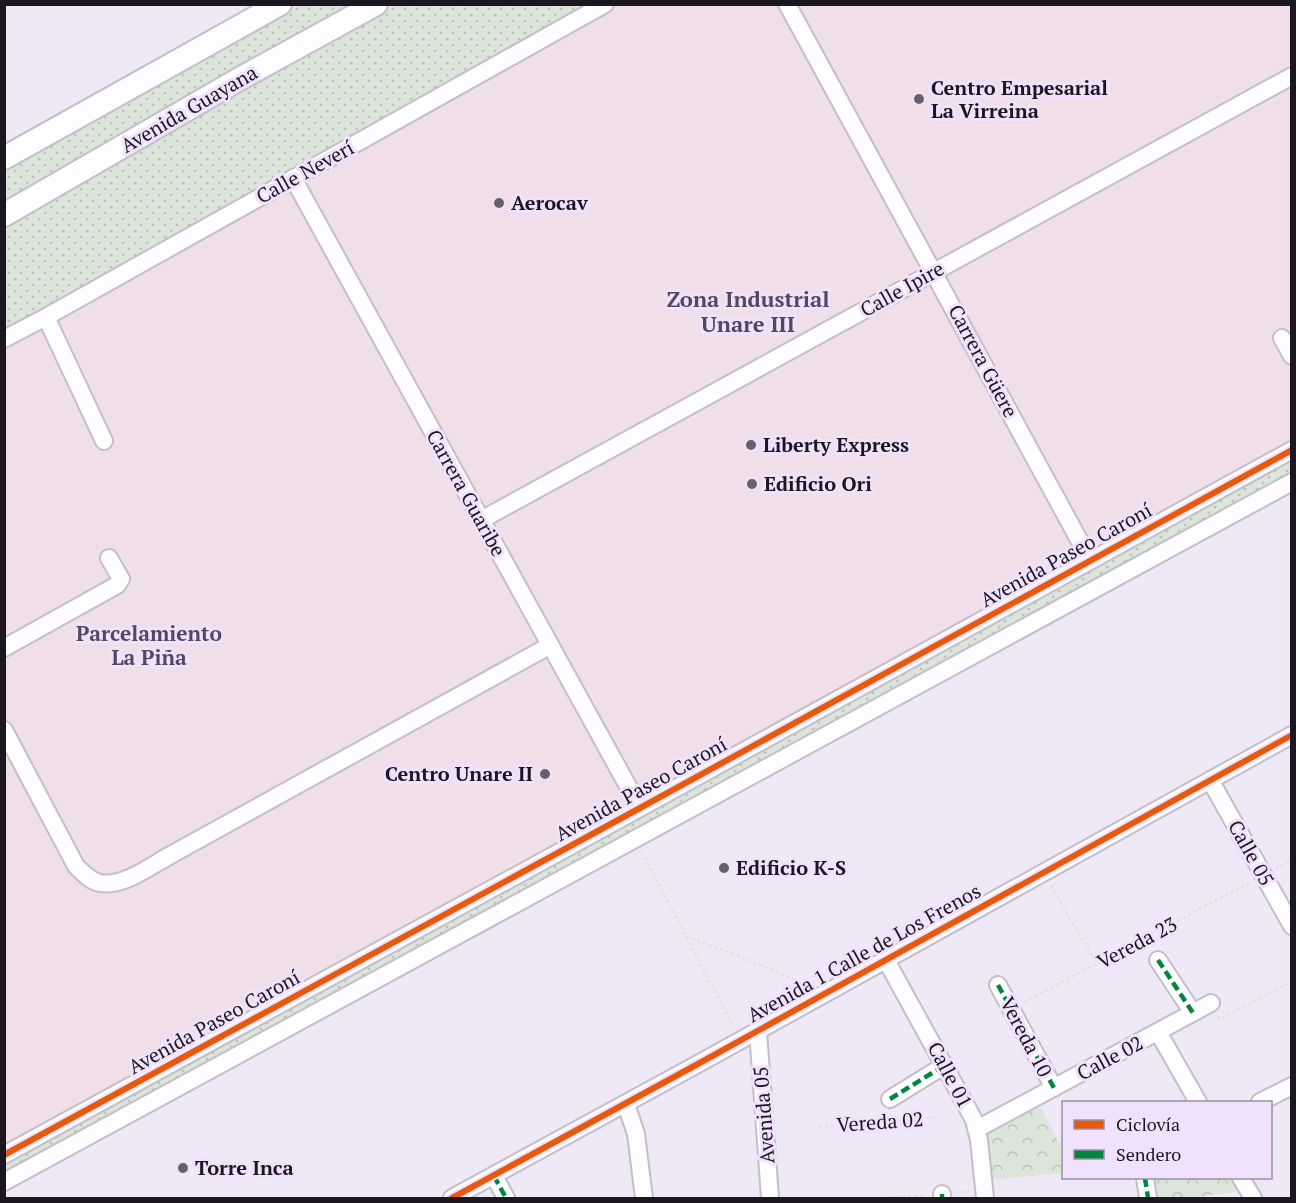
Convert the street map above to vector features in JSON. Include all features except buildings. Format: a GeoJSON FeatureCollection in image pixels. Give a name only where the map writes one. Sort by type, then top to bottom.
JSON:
{"type":"FeatureCollection","features":[{"type":"Feature","properties":{"kind":"main road"},"geometry":{"type":"LineString","coordinates":[[4,158],[280,4]]}},
{"type":"Feature","properties":{"kind":"main road","name":"Avenida Guayana"},"geometry":{"type":"LineString","coordinates":[[4,215],[243,77],[376,4]]}},
{"type":"Feature","properties":{"kind":"street","name":"Calle Neverí"},"geometry":{"type":"LineString","coordinates":[[4,339],[605,4]]}},
{"type":"Feature","properties":{"kind":"street","name":"Carrera Güere"},"geometry":{"type":"LineString","coordinates":[[787,4],[1090,560]]}},
{"type":"Feature","properties":{"kind":"street","name":"Calle Ipire"},"geometry":{"type":"LineString","coordinates":[[481,520],[1292,76]]}},
{"type":"Feature","properties":{"kind":"street","name":"Carrera Guaribe"},"geometry":{"type":"LineString","coordinates":[[293,178],[640,808]]}},
{"type":"Feature","properties":{"kind":"street"},"geometry":{"type":"LineString","coordinates":[[46,317],[104,441]]}},
{"type":"Feature","properties":{"kind":"street"},"geometry":{"type":"LineString","coordinates":[[1282,338],[1292,356]]}},
{"type":"Feature","properties":{"kind":"street","name":"Avenida Paseo Caroní"},"geometry":{"type":"LineString","coordinates":[[4,1155],[1292,450]]}},
{"type":"Feature","properties":{"kind":"street","name":"Avenida Paseo Caroní"},"geometry":{"type":"LineString","coordinates":[[4,1182],[1292,482]]}},
{"type":"Feature","properties":{"kind":"street"},"geometry":{"type":"LineString","coordinates":[[4,648],[119,584],[121,579],[109,558]]}},
{"type":"Feature","properties":{"kind":"street"},"geometry":{"type":"LineString","coordinates":[[4,730],[76,866],[86,876],[99,883],[116,881],[132,876],[549,646]]}},
{"type":"Feature","properties":{"kind":"street","name":"Avenida 1 Calle de Los Frenos"},"geometry":{"type":"LineString","coordinates":[[452,1198],[741,1041],[1292,735]]}},
{"type":"Feature","properties":{"kind":"street","name":"Calle 05"},"geometry":{"type":"LineString","coordinates":[[1210,780],[1292,926]]}},
{"type":"Feature","properties":{"kind":"street","name":"Calle 01"},"geometry":{"type":"LineString","coordinates":[[886,960],[969,1107],[977,1129],[985,1198]]}},
{"type":"Feature","properties":{"kind":"street"},"geometry":{"type":"LineString","coordinates":[[1158,960],[1192,1013]]}},
{"type":"Feature","properties":{"kind":"street","name":"Vereda 10"},"geometry":{"type":"LineString","coordinates":[[998,985],[1054,1088]]}},
{"type":"Feature","properties":{"kind":"street","name":"Calle 02"},"geometry":{"type":"LineString","coordinates":[[977,1129],[1211,1003]]}},
{"type":"Feature","properties":{"kind":"street","name":"Avenida 05"},"geometry":{"type":"LineString","coordinates":[[758,1031],[770,1198]]}},
{"type":"Feature","properties":{"kind":"street"},"geometry":{"type":"LineString","coordinates":[[1158,1032],[1197,1101]]}},
{"type":"Feature","properties":{"kind":"street"},"geometry":{"type":"LineString","coordinates":[[890,1099],[945,1065]]}},
{"type":"Feature","properties":{"kind":"street"},"geometry":{"type":"LineString","coordinates":[[1262,1101],[1292,1086]]}},
{"type":"Feature","properties":{"kind":"street"},"geometry":{"type":"LineString","coordinates":[[626,1104],[636,1134],[644,1198]]}},
{"type":"Feature","properties":{"kind":"street"},"geometry":{"type":"LineString","coordinates":[[494,1176],[506,1198]]}},
{"type":"Feature","properties":{"kind":"street"},"geometry":{"type":"LineString","coordinates":[[1145,1179],[1148,1198]]}},
{"type":"Feature","properties":{"kind":"street"},"geometry":{"type":"LineString","coordinates":[[1242,1179],[1253,1198]]}},
{"type":"Feature","properties":{"kind":"path"},"geometry":{"type":"LineString","coordinates":[[635,839],[741,1041]]}},
{"type":"Feature","properties":{"kind":"path"},"geometry":{"type":"LineString","coordinates":[[1044,873],[1097,964]]}},
{"type":"Feature","properties":{"kind":"path"},"geometry":{"type":"LineString","coordinates":[[686,937],[722,949],[789,977],[817,999]]}},
{"type":"Feature","properties":{"kind":"path"},"geometry":{"type":"LineString","coordinates":[[1211,1003],[1220,1019],[1292,982]]}},
{"type":"Feature","properties":{"kind":"shaded area"},"geometry":{"type":"Polygon","coordinates":[[[604,5],[1291,5],[1291,450],[5,1155],[5,336],[604,5]]]}},
{"type":"Feature","properties":{"kind":"green space"},"geometry":{"type":"Polygon","coordinates":[[[280,5],[605,5],[5,336],[4,158],[280,5]]]}},
{"type":"Feature","properties":{"kind":"green space"},"geometry":{"type":"Polygon","coordinates":[[[1291,450],[1291,482],[5,1182],[5,1155],[1291,450]]]}},
{"type":"Feature","properties":{"kind":"green space"},"geometry":{"type":"Polygon","coordinates":[[[1036,1098],[1062,1149],[1062,1173],[984,1180],[977,1129],[1036,1098]]]}},
{"type":"Feature","properties":{"kind":"green space"},"geometry":{"type":"Polygon","coordinates":[[[1145,1179],[1242,1179],[1248,1190],[1191,1198],[1148,1198],[1145,1179]]]}},
{"type":"Feature","properties":{"kind":"marked path"},"geometry":{"type":"LineString","coordinates":[[1158,960],[1193,1013]]}},
{"type":"Feature","properties":{"kind":"marked path"},"geometry":{"type":"LineString","coordinates":[[998,985],[1054,1088]]}},
{"type":"Feature","properties":{"kind":"marked path"},"geometry":{"type":"LineString","coordinates":[[890,1099],[945,1065]]}},
{"type":"Feature","properties":{"kind":"marked path"},"geometry":{"type":"LineString","coordinates":[[494,1176],[506,1198]]}},
{"type":"Feature","properties":{"kind":"marked path"},"geometry":{"type":"LineString","coordinates":[[1145,1179],[1148,1198]]}},
{"type":"Feature","properties":{"kind":"cycle path"},"geometry":{"type":"LineString","coordinates":[[4,1155],[1292,450]]}},
{"type":"Feature","properties":{"kind":"cycle path"},"geometry":{"type":"LineString","coordinates":[[452,1198],[1292,735]]}},
{"type":"Feature","properties":{"kind":"place","name":"Centro Empesarial La Virreina"},"geometry":{"type":"Point","coordinates":[919,99]}},
{"type":"Feature","properties":{"kind":"place","name":"Aerocav"},"geometry":{"type":"Point","coordinates":[499,203]}},
{"type":"Feature","properties":{"kind":"place","name":"Liberty Express"},"geometry":{"type":"Point","coordinates":[751,445]}},
{"type":"Feature","properties":{"kind":"place","name":"Edificio Ori"},"geometry":{"type":"Point","coordinates":[752,484]}},
{"type":"Feature","properties":{"kind":"place","name":"Centro Unare II"},"geometry":{"type":"Point","coordinates":[545,774]}},
{"type":"Feature","properties":{"kind":"place","name":"Edificio K-S"},"geometry":{"type":"Point","coordinates":[724,868]}},
{"type":"Feature","properties":{"kind":"place","name":"Torre Inca"},"geometry":{"type":"Point","coordinates":[183,1168]}},
{"type":"Feature","properties":{"kind":"district","name":"Zona Industrial Unare III"},"geometry":{"type":"Point","coordinates":[748,312]}},
{"type":"Feature","properties":{"kind":"district","name":"Parcelamiento La Piña"},"geometry":{"type":"Point","coordinates":[149,646]}}]}
